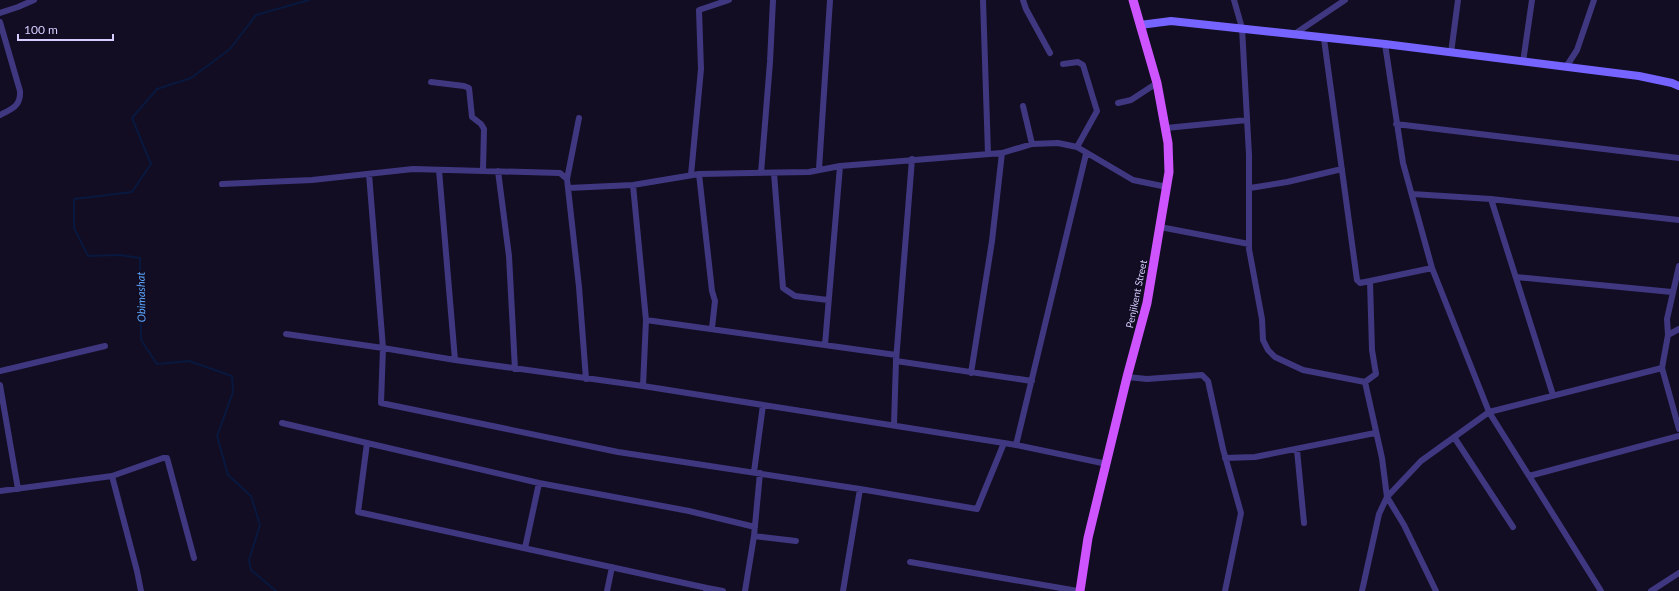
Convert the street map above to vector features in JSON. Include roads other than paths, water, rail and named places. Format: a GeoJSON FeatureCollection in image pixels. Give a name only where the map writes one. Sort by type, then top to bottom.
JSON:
{"type":"FeatureCollection","features":[{"type":"Feature","properties":{"kind":"main road","name":"Penjikent Street"},"geometry":{"type":"LineString","coordinates":[[1079,591],[1088,538],[1127,377],[1147,304],[1167,187],[1169,158],[1166,128],[1157,82],[1133,0]]}},
{"type":"Feature","properties":{"kind":"main road"},"geometry":{"type":"LineString","coordinates":[[1140,25],[1172,22],[1242,28],[1324,39],[1385,44],[1639,76],[1672,83],[1679,86]]}},
{"type":"Feature","properties":{"kind":"street"},"geometry":{"type":"LineString","coordinates":[[0,13],[34,0]]}},
{"type":"Feature","properties":{"kind":"street"},"geometry":{"type":"LineString","coordinates":[[692,175],[701,70],[699,10],[729,0]]}},
{"type":"Feature","properties":{"kind":"street"},"geometry":{"type":"LineString","coordinates":[[761,173],[773,0]]}},
{"type":"Feature","properties":{"kind":"street"},"geometry":{"type":"LineString","coordinates":[[819,169],[830,0]]}},
{"type":"Feature","properties":{"kind":"street"},"geometry":{"type":"LineString","coordinates":[[982,0],[988,154]]}},
{"type":"Feature","properties":{"kind":"street"},"geometry":{"type":"LineString","coordinates":[[1023,0],[1026,9],[1050,53]]}},
{"type":"Feature","properties":{"kind":"street"},"geometry":{"type":"LineString","coordinates":[[1234,0],[1242,28],[1250,188],[1249,244],[1262,320],[1263,340],[1268,350],[1275,356],[1303,370],[1365,382],[1376,374],[1372,350],[1370,281]]}},
{"type":"Feature","properties":{"kind":"street"},"geometry":{"type":"LineString","coordinates":[[1293,35],[1345,0]]}},
{"type":"Feature","properties":{"kind":"street"},"geometry":{"type":"LineString","coordinates":[[1450,52],[1458,0]]}},
{"type":"Feature","properties":{"kind":"street"},"geometry":{"type":"LineString","coordinates":[[1523,62],[1532,0]]}},
{"type":"Feature","properties":{"kind":"street"},"geometry":{"type":"LineString","coordinates":[[1566,67],[1576,50],[1594,0]]}},
{"type":"Feature","properties":{"kind":"street"},"geometry":{"type":"LineString","coordinates":[[0,22],[21,99],[18,106],[0,115]]}},
{"type":"Feature","properties":{"kind":"street"},"geometry":{"type":"LineString","coordinates":[[1324,39],[1357,280],[1360,283],[1432,268]]}},
{"type":"Feature","properties":{"kind":"street"},"geometry":{"type":"LineString","coordinates":[[1385,44],[1403,163],[1432,268],[1489,412],[1601,591]]}},
{"type":"Feature","properties":{"kind":"street"},"geometry":{"type":"LineString","coordinates":[[1063,64],[1078,62],[1083,65],[1097,111],[1077,147]]}},
{"type":"Feature","properties":{"kind":"street"},"geometry":{"type":"LineString","coordinates":[[431,82],[469,88],[472,117],[481,124],[484,129],[484,170]]}},
{"type":"Feature","properties":{"kind":"street"},"geometry":{"type":"LineString","coordinates":[[1118,103],[1131,100],[1157,82]]}},
{"type":"Feature","properties":{"kind":"street"},"geometry":{"type":"LineString","coordinates":[[1023,106],[1032,144]]}},
{"type":"Feature","properties":{"kind":"street"},"geometry":{"type":"LineString","coordinates":[[579,118],[567,179],[579,287],[586,379]]}},
{"type":"Feature","properties":{"kind":"street"},"geometry":{"type":"LineString","coordinates":[[1166,128],[1247,120]]}},
{"type":"Feature","properties":{"kind":"street"},"geometry":{"type":"LineString","coordinates":[[1396,124],[1679,158]]}},
{"type":"Feature","properties":{"kind":"street"},"geometry":{"type":"LineString","coordinates":[[568,188],[633,185],[699,174],[809,172],[840,166],[912,159],[1002,153],[1032,144],[1058,143],[1077,147],[1086,154],[1119,170],[1133,180],[1167,187]]}},
{"type":"Feature","properties":{"kind":"street"},"geometry":{"type":"LineString","coordinates":[[971,373],[992,241],[1002,153]]}},
{"type":"Feature","properties":{"kind":"street"},"geometry":{"type":"LineString","coordinates":[[1016,445],[1086,154]]}},
{"type":"Feature","properties":{"kind":"street"},"geometry":{"type":"LineString","coordinates":[[896,361],[912,159]]}},
{"type":"Feature","properties":{"kind":"street"},"geometry":{"type":"LineString","coordinates":[[825,345],[840,166]]}},
{"type":"Feature","properties":{"kind":"street"},"geometry":{"type":"LineString","coordinates":[[222,184],[312,180],[413,169],[484,170],[560,174],[567,179]]}},
{"type":"Feature","properties":{"kind":"street"},"geometry":{"type":"LineString","coordinates":[[1250,188],[1287,182],[1342,169]]}},
{"type":"Feature","properties":{"kind":"street"},"geometry":{"type":"LineString","coordinates":[[439,170],[455,360]]}},
{"type":"Feature","properties":{"kind":"street"},"geometry":{"type":"LineString","coordinates":[[498,171],[509,256],[515,369]]}},
{"type":"Feature","properties":{"kind":"street"},"geometry":{"type":"LineString","coordinates":[[774,173],[783,288],[795,296],[828,300]]}},
{"type":"Feature","properties":{"kind":"street"},"geometry":{"type":"LineString","coordinates":[[369,174],[383,348],[381,403],[618,452],[977,508],[1004,443]]}},
{"type":"Feature","properties":{"kind":"street"},"geometry":{"type":"LineString","coordinates":[[699,174],[712,291],[715,301],[712,328]]}},
{"type":"Feature","properties":{"kind":"street"},"geometry":{"type":"LineString","coordinates":[[633,185],[646,320],[643,386]]}},
{"type":"Feature","properties":{"kind":"street"},"geometry":{"type":"LineString","coordinates":[[1412,194],[1491,199],[1679,220]]}},
{"type":"Feature","properties":{"kind":"street"},"geometry":{"type":"LineString","coordinates":[[1491,199],[1553,395]]}},
{"type":"Feature","properties":{"kind":"street"},"geometry":{"type":"LineString","coordinates":[[1160,227],[1249,244]]}},
{"type":"Feature","properties":{"kind":"street"},"geometry":{"type":"LineString","coordinates":[[1679,266],[1667,319],[1668,336],[1662,368],[1679,429]]}},
{"type":"Feature","properties":{"kind":"street"},"geometry":{"type":"LineString","coordinates":[[1516,277],[1672,292]]}},
{"type":"Feature","properties":{"kind":"street"},"geometry":{"type":"LineString","coordinates":[[646,320],[896,354],[894,424]]}},
{"type":"Feature","properties":{"kind":"street"},"geometry":{"type":"LineString","coordinates":[[1668,336],[1679,329]]}},
{"type":"Feature","properties":{"kind":"street"},"geometry":{"type":"LineString","coordinates":[[286,334],[894,424],[1016,445],[1107,464]]}},
{"type":"Feature","properties":{"kind":"street"},"geometry":{"type":"LineString","coordinates":[[0,371],[105,346]]}},
{"type":"Feature","properties":{"kind":"street"},"geometry":{"type":"LineString","coordinates":[[896,361],[1032,382]]}},
{"type":"Feature","properties":{"kind":"street"},"geometry":{"type":"LineString","coordinates":[[1362,591],[1379,514],[1387,497],[1421,461],[1489,412],[1662,368]]}},
{"type":"Feature","properties":{"kind":"street"},"geometry":{"type":"LineString","coordinates":[[1127,377],[1146,379],[1205,376],[1241,513],[1225,591]]}},
{"type":"Feature","properties":{"kind":"street"},"geometry":{"type":"LineString","coordinates":[[1365,382],[1375,434],[1382,458],[1387,497],[1404,525],[1436,591]]}},
{"type":"Feature","properties":{"kind":"street"},"geometry":{"type":"LineString","coordinates":[[0,385],[18,489]]}},
{"type":"Feature","properties":{"kind":"street"},"geometry":{"type":"LineString","coordinates":[[744,591],[754,536],[757,473],[763,405]]}},
{"type":"Feature","properties":{"kind":"street"},"geometry":{"type":"LineString","coordinates":[[282,423],[540,482],[689,511],[754,527]]}},
{"type":"Feature","properties":{"kind":"street"},"geometry":{"type":"LineString","coordinates":[[1226,458],[1255,457],[1375,434]]}},
{"type":"Feature","properties":{"kind":"street"},"geometry":{"type":"LineString","coordinates":[[1529,476],[1679,436]]}},
{"type":"Feature","properties":{"kind":"street"},"geometry":{"type":"LineString","coordinates":[[1454,437],[1513,527]]}},
{"type":"Feature","properties":{"kind":"street"},"geometry":{"type":"LineString","coordinates":[[367,443],[358,512],[612,567],[706,590],[723,591]]}},
{"type":"Feature","properties":{"kind":"street"},"geometry":{"type":"LineString","coordinates":[[1297,450],[1304,523]]}},
{"type":"Feature","properties":{"kind":"street"},"geometry":{"type":"LineString","coordinates":[[0,491],[112,476],[167,458],[194,558]]}},
{"type":"Feature","properties":{"kind":"street"},"geometry":{"type":"LineString","coordinates":[[112,476],[141,591]]}},
{"type":"Feature","properties":{"kind":"street"},"geometry":{"type":"LineString","coordinates":[[525,548],[540,482]]}},
{"type":"Feature","properties":{"kind":"street"},"geometry":{"type":"LineString","coordinates":[[843,591],[860,489]]}},
{"type":"Feature","properties":{"kind":"street"},"geometry":{"type":"LineString","coordinates":[[754,536],[796,541]]}},
{"type":"Feature","properties":{"kind":"street"},"geometry":{"type":"LineString","coordinates":[[910,562],[1079,591]]}},
{"type":"Feature","properties":{"kind":"street"},"geometry":{"type":"LineString","coordinates":[[607,591],[612,567]]}},
{"type":"Feature","properties":{"kind":"street"},"geometry":{"type":"LineString","coordinates":[[1651,591],[1679,574]]}},
{"type":"Feature","properties":{"kind":"waterway","name":"Obimashat"},"geometry":{"type":"LineString","coordinates":[[276,591],[251,570],[249,560],[260,525],[251,496],[228,475],[217,436],[233,392],[232,376],[189,361],[157,364],[141,340],[140,258],[120,255],[88,256],[74,228],[74,199],[132,192],[151,164],[132,118],[157,89],[191,78],[230,49],[256,15],[309,0]]}}]}
